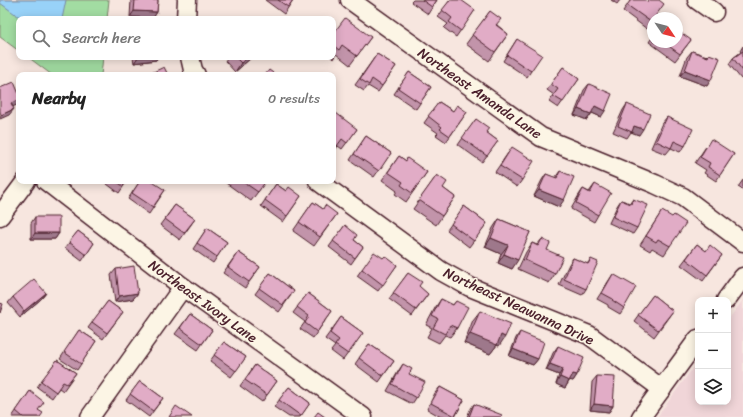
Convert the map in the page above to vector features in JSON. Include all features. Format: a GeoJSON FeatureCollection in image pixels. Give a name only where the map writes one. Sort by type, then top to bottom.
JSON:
{"type":"FeatureCollection","features":[{"type":"Feature","properties":{"kind":"street"},"geometry":{"type":"LineString","coordinates":[[186,16],[187,0]]}},
{"type":"Feature","properties":{"kind":"street","name":"Northeast Amanda Lane"},"geometry":{"type":"LineString","coordinates":[[350,0],[541,138],[655,184],[683,197],[743,242]]}},
{"type":"Feature","properties":{"kind":"street"},"geometry":{"type":"LineString","coordinates":[[697,0],[714,12]]}},
{"type":"Feature","properties":{"kind":"street"},"geometry":{"type":"LineString","coordinates":[[191,60],[194,72]]}},
{"type":"Feature","properties":{"kind":"street"},"geometry":{"type":"LineString","coordinates":[[0,216],[24,184]]}},
{"type":"Feature","properties":{"kind":"street","name":"Northeast Ivory Lane"},"geometry":{"type":"LineString","coordinates":[[50,184],[183,287],[363,417]]}},
{"type":"Feature","properties":{"kind":"street","name":"Northeast Neawanna Drive"},"geometry":{"type":"LineString","coordinates":[[322,184],[441,271],[470,287],[589,335],[662,389]]}},
{"type":"Feature","properties":{"kind":"street"},"geometry":{"type":"LineString","coordinates":[[728,297],[743,277]]}},
{"type":"Feature","properties":{"kind":"street"},"geometry":{"type":"LineString","coordinates":[[90,417],[183,287]]}},
{"type":"Feature","properties":{"kind":"street"},"geometry":{"type":"LineString","coordinates":[[641,417],[695,343]]}},
{"type":"Feature","properties":{"kind":"shaded area"},"geometry":{"type":"Polygon","coordinates":[[[743,300],[743,417],[657,417],[695,365],[695,405],[731,405],[731,316],[743,300]]]}},
{"type":"Feature","properties":{"kind":"green space"},"geometry":{"type":"Polygon","coordinates":[[[0,0],[109,0],[107,16],[16,16],[16,49],[0,37],[0,0]]]}},
{"type":"Feature","properties":{"kind":"green space"},"geometry":{"type":"Polygon","coordinates":[[[32,60],[103,60],[101,72],[48,72],[32,60]]]}},
{"type":"Feature","properties":{"kind":"water"},"geometry":{"type":"Polygon","coordinates":[[[0,0],[66,0],[63,16],[18,16],[0,3],[0,0]]]}},
{"type":"Feature","properties":{"kind":"building"},"geometry":{"type":"Polygon","coordinates":[[[135,0],[158,0],[157,12],[134,11],[135,0]]]}},
{"type":"Feature","properties":{"kind":"building"},"geometry":{"type":"Polygon","coordinates":[[[278,0],[293,0],[288,7],[278,0]]]}},
{"type":"Feature","properties":{"kind":"building"},"geometry":{"type":"Polygon","coordinates":[[[422,0],[437,0],[432,7],[422,0]]]}},
{"type":"Feature","properties":{"kind":"building"},"geometry":{"type":"Polygon","coordinates":[[[450,0],[461,0],[475,10],[461,31],[449,22],[452,18],[442,10],[450,0]]]}},
{"type":"Feature","properties":{"kind":"building"},"geometry":{"type":"Polygon","coordinates":[[[631,0],[645,0],[648,2],[649,0],[659,0],[664,4],[658,12],[647,12],[647,19],[627,5],[631,0]]]}},
{"type":"Feature","properties":{"kind":"building"},"geometry":{"type":"Polygon","coordinates":[[[490,11],[501,19],[496,25],[508,34],[495,52],[472,35],[490,11]]]}},
{"type":"Feature","properties":{"kind":"building"},"geometry":{"type":"Polygon","coordinates":[[[345,18],[371,37],[357,56],[342,45],[339,50],[336,48],[336,30],[345,18]]]}},
{"type":"Feature","properties":{"kind":"building"},"geometry":{"type":"Polygon","coordinates":[[[683,34],[691,40],[680,54],[672,48],[683,48],[683,34]]]}},
{"type":"Feature","properties":{"kind":"building"},"geometry":{"type":"Polygon","coordinates":[[[517,39],[542,55],[531,71],[507,55],[517,39]]]}},
{"type":"Feature","properties":{"kind":"building"},"geometry":{"type":"Polygon","coordinates":[[[692,51],[708,57],[709,54],[720,58],[711,80],[685,70],[692,51]]]}},
{"type":"Feature","properties":{"kind":"building"},"geometry":{"type":"Polygon","coordinates":[[[743,51],[743,71],[733,58],[743,51]]]}},
{"type":"Feature","properties":{"kind":"building"},"geometry":{"type":"Polygon","coordinates":[[[377,54],[396,66],[382,86],[372,79],[369,85],[360,79],[377,54]]]}},
{"type":"Feature","properties":{"kind":"building"},"geometry":{"type":"Polygon","coordinates":[[[164,67],[166,72],[153,72],[164,67]]]}},
{"type":"Feature","properties":{"kind":"building"},"geometry":{"type":"Polygon","coordinates":[[[563,67],[579,79],[563,102],[553,96],[558,89],[551,84],[563,67]]]}},
{"type":"Feature","properties":{"kind":"building"},"geometry":{"type":"Polygon","coordinates":[[[409,72],[431,87],[420,103],[398,88],[409,72]]]}},
{"type":"Feature","properties":{"kind":"building"},"geometry":{"type":"Polygon","coordinates":[[[14,82],[16,87],[16,101],[11,103],[14,109],[1,115],[0,111],[0,88],[14,82]]]}},
{"type":"Feature","properties":{"kind":"building"},"geometry":{"type":"Polygon","coordinates":[[[589,84],[612,94],[605,111],[595,106],[591,114],[578,109],[589,84]]]}},
{"type":"Feature","properties":{"kind":"building"},"geometry":{"type":"Polygon","coordinates":[[[439,102],[453,111],[457,105],[467,112],[450,136],[440,129],[442,127],[428,116],[439,102]]]}},
{"type":"Feature","properties":{"kind":"building"},"geometry":{"type":"Polygon","coordinates":[[[627,104],[650,114],[643,129],[634,126],[632,132],[618,126],[627,104]]]}},
{"type":"Feature","properties":{"kind":"building"},"geometry":{"type":"Polygon","coordinates":[[[336,113],[357,129],[347,143],[342,139],[337,146],[336,113]]]}},
{"type":"Feature","properties":{"kind":"building"},"geometry":{"type":"Polygon","coordinates":[[[667,117],[693,129],[685,146],[674,141],[671,148],[656,141],[667,117]]]}},
{"type":"Feature","properties":{"kind":"building"},"geometry":{"type":"Polygon","coordinates":[[[476,119],[489,128],[486,132],[498,141],[487,156],[462,138],[476,119]]]}},
{"type":"Feature","properties":{"kind":"building"},"geometry":{"type":"Polygon","coordinates":[[[366,136],[391,153],[379,171],[354,154],[366,136]]]}},
{"type":"Feature","properties":{"kind":"building"},"geometry":{"type":"Polygon","coordinates":[[[711,139],[734,154],[720,175],[708,167],[710,163],[700,157],[711,139]]]}},
{"type":"Feature","properties":{"kind":"building"},"geometry":{"type":"Polygon","coordinates":[[[512,147],[534,161],[522,180],[500,166],[512,147]]]}},
{"type":"Feature","properties":{"kind":"building"},"geometry":{"type":"Polygon","coordinates":[[[399,156],[406,161],[407,158],[427,172],[412,193],[401,185],[403,182],[388,172],[399,156]]]}},
{"type":"Feature","properties":{"kind":"building"},"geometry":{"type":"Polygon","coordinates":[[[560,171],[574,177],[564,200],[539,190],[546,174],[557,178],[560,171]]]}},
{"type":"Feature","properties":{"kind":"building"},"geometry":{"type":"Polygon","coordinates":[[[437,175],[447,182],[443,188],[455,197],[442,216],[419,200],[437,175]]]}},
{"type":"Feature","properties":{"kind":"building"},"geometry":{"type":"Polygon","coordinates":[[[138,184],[156,184],[165,190],[153,207],[132,193],[138,184]]]}},
{"type":"Feature","properties":{"kind":"building"},"geometry":{"type":"Polygon","coordinates":[[[246,184],[264,184],[258,192],[246,184]]]}},
{"type":"Feature","properties":{"kind":"building"},"geometry":{"type":"Polygon","coordinates":[[[276,184],[286,191],[289,187],[301,196],[287,216],[265,200],[276,184]]]}},
{"type":"Feature","properties":{"kind":"building"},"geometry":{"type":"Polygon","coordinates":[[[595,184],[611,193],[598,215],[576,203],[583,189],[590,193],[595,184]]]}},
{"type":"Feature","properties":{"kind":"building"},"geometry":{"type":"Polygon","coordinates":[[[633,199],[648,205],[637,228],[613,217],[621,200],[631,204],[633,199]]]}},
{"type":"Feature","properties":{"kind":"building"},"geometry":{"type":"Polygon","coordinates":[[[313,202],[323,209],[325,205],[337,214],[320,237],[299,222],[313,202]]]}},
{"type":"Feature","properties":{"kind":"building"},"geometry":{"type":"Polygon","coordinates":[[[175,205],[195,219],[184,233],[165,219],[175,205]]]}},
{"type":"Feature","properties":{"kind":"building"},"geometry":{"type":"Polygon","coordinates":[[[464,206],[487,223],[474,241],[451,224],[464,206]]]}},
{"type":"Feature","properties":{"kind":"building"},"geometry":{"type":"Polygon","coordinates":[[[662,211],[672,217],[674,215],[686,223],[670,246],[658,239],[656,242],[646,236],[662,211]]]}},
{"type":"Feature","properties":{"kind":"building"},"geometry":{"type":"Polygon","coordinates":[[[35,217],[59,217],[59,233],[35,233],[35,217]]]}},
{"type":"Feature","properties":{"kind":"building"},"geometry":{"type":"Polygon","coordinates":[[[499,219],[530,232],[518,260],[504,254],[508,245],[491,238],[499,219]]]}},
{"type":"Feature","properties":{"kind":"building"},"geometry":{"type":"Polygon","coordinates":[[[345,225],[357,235],[354,240],[363,247],[355,258],[333,241],[345,225]]]}},
{"type":"Feature","properties":{"kind":"building"},"geometry":{"type":"Polygon","coordinates":[[[207,228],[227,242],[217,257],[197,243],[207,228]]]}},
{"type":"Feature","properties":{"kind":"building"},"geometry":{"type":"Polygon","coordinates":[[[78,231],[94,243],[86,255],[69,242],[78,231]]]}},
{"type":"Feature","properties":{"kind":"building"},"geometry":{"type":"Polygon","coordinates":[[[542,239],[550,243],[547,250],[563,257],[555,274],[525,260],[532,243],[538,246],[542,239]]]}},
{"type":"Feature","properties":{"kind":"building"},"geometry":{"type":"Polygon","coordinates":[[[697,244],[706,251],[710,245],[722,255],[707,275],[686,259],[697,244]]]}},
{"type":"Feature","properties":{"kind":"building"},"geometry":{"type":"Polygon","coordinates":[[[238,252],[260,267],[249,282],[228,267],[238,252]]]}},
{"type":"Feature","properties":{"kind":"building"},"geometry":{"type":"Polygon","coordinates":[[[374,252],[383,258],[385,256],[397,265],[383,285],[362,269],[374,252]]]}},
{"type":"Feature","properties":{"kind":"building"},"geometry":{"type":"Polygon","coordinates":[[[573,258],[588,264],[591,259],[598,262],[586,289],[564,279],[573,258]]]}},
{"type":"Feature","properties":{"kind":"building"},"geometry":{"type":"Polygon","coordinates":[[[134,266],[138,293],[119,296],[116,269],[134,266]]]}},
{"type":"Feature","properties":{"kind":"building"},"geometry":{"type":"Polygon","coordinates":[[[270,273],[294,291],[283,305],[259,288],[270,273]]]}},
{"type":"Feature","properties":{"kind":"building"},"geometry":{"type":"Polygon","coordinates":[[[408,273],[422,282],[419,286],[428,294],[416,310],[393,293],[408,273]]]}},
{"type":"Feature","properties":{"kind":"building"},"geometry":{"type":"Polygon","coordinates":[[[613,274],[636,287],[624,308],[612,300],[613,299],[602,293],[613,274]]]}},
{"type":"Feature","properties":{"kind":"building"},"geometry":{"type":"Polygon","coordinates":[[[34,279],[46,293],[24,311],[13,297],[34,279]]]}},
{"type":"Feature","properties":{"kind":"building"},"geometry":{"type":"Polygon","coordinates":[[[308,293],[332,311],[317,332],[305,323],[309,316],[297,307],[308,293]]]}},
{"type":"Feature","properties":{"kind":"building"},"geometry":{"type":"Polygon","coordinates":[[[653,295],[673,311],[658,330],[638,315],[653,295]]]}},
{"type":"Feature","properties":{"kind":"building"},"geometry":{"type":"Polygon","coordinates":[[[441,299],[453,305],[456,301],[468,307],[457,328],[450,325],[445,334],[433,328],[438,319],[432,316],[441,299]]]}},
{"type":"Feature","properties":{"kind":"building"},"geometry":{"type":"Polygon","coordinates":[[[108,301],[123,312],[107,333],[92,322],[108,301]]]}},
{"type":"Feature","properties":{"kind":"building"},"geometry":{"type":"Polygon","coordinates":[[[0,303],[3,304],[0,313],[0,303]]]}},
{"type":"Feature","properties":{"kind":"building"},"geometry":{"type":"Polygon","coordinates":[[[480,311],[511,324],[505,337],[501,335],[497,345],[470,334],[480,311]]]}},
{"type":"Feature","properties":{"kind":"building"},"geometry":{"type":"Polygon","coordinates":[[[190,314],[212,330],[202,344],[180,328],[190,314]]]}},
{"type":"Feature","properties":{"kind":"building"},"geometry":{"type":"Polygon","coordinates":[[[341,317],[363,333],[348,354],[335,345],[339,340],[330,333],[341,317]]]}},
{"type":"Feature","properties":{"kind":"building"},"geometry":{"type":"Polygon","coordinates":[[[79,330],[96,341],[81,364],[64,352],[79,330]]]}},
{"type":"Feature","properties":{"kind":"building"},"geometry":{"type":"Polygon","coordinates":[[[520,332],[544,342],[538,359],[513,349],[520,332]]]}},
{"type":"Feature","properties":{"kind":"building"},"geometry":{"type":"Polygon","coordinates":[[[224,342],[246,357],[236,371],[214,355],[224,342]]]}},
{"type":"Feature","properties":{"kind":"building"},"geometry":{"type":"Polygon","coordinates":[[[369,344],[394,361],[383,376],[359,358],[369,344]]]}},
{"type":"Feature","properties":{"kind":"building"},"geometry":{"type":"Polygon","coordinates":[[[558,346],[584,358],[577,375],[573,374],[569,381],[560,377],[563,369],[550,364],[558,346]]]}},
{"type":"Feature","properties":{"kind":"building"},"geometry":{"type":"Polygon","coordinates":[[[57,360],[76,373],[67,384],[63,382],[56,392],[41,381],[57,360]]]}},
{"type":"Feature","properties":{"kind":"building"},"geometry":{"type":"Polygon","coordinates":[[[403,364],[412,369],[409,374],[425,382],[416,398],[392,384],[403,364]]]}},
{"type":"Feature","properties":{"kind":"building"},"geometry":{"type":"Polygon","coordinates":[[[255,365],[277,381],[267,395],[245,380],[255,365]]]}},
{"type":"Feature","properties":{"kind":"building"},"geometry":{"type":"Polygon","coordinates":[[[597,376],[615,377],[613,406],[594,404],[597,376]]]}},
{"type":"Feature","properties":{"kind":"building"},"geometry":{"type":"Polygon","coordinates":[[[140,381],[163,398],[153,411],[130,394],[140,381]]]}},
{"type":"Feature","properties":{"kind":"building"},"geometry":{"type":"Polygon","coordinates":[[[289,387],[310,403],[301,416],[279,400],[289,387]]]}},
{"type":"Feature","properties":{"kind":"building"},"geometry":{"type":"Polygon","coordinates":[[[440,387],[464,400],[455,416],[431,403],[440,387]]]}},
{"type":"Feature","properties":{"kind":"building"},"geometry":{"type":"Polygon","coordinates":[[[30,391],[44,402],[38,410],[43,413],[40,417],[23,417],[16,411],[30,391]]]}},
{"type":"Feature","properties":{"kind":"building"},"geometry":{"type":"Polygon","coordinates":[[[474,404],[502,415],[501,417],[469,417],[474,404]]]}},
{"type":"Feature","properties":{"kind":"building"},"geometry":{"type":"Polygon","coordinates":[[[176,406],[192,417],[169,417],[176,406]]]}},
{"type":"Feature","properties":{"kind":"building"},"geometry":{"type":"Polygon","coordinates":[[[318,412],[325,417],[314,417],[318,412]]]}}]}
